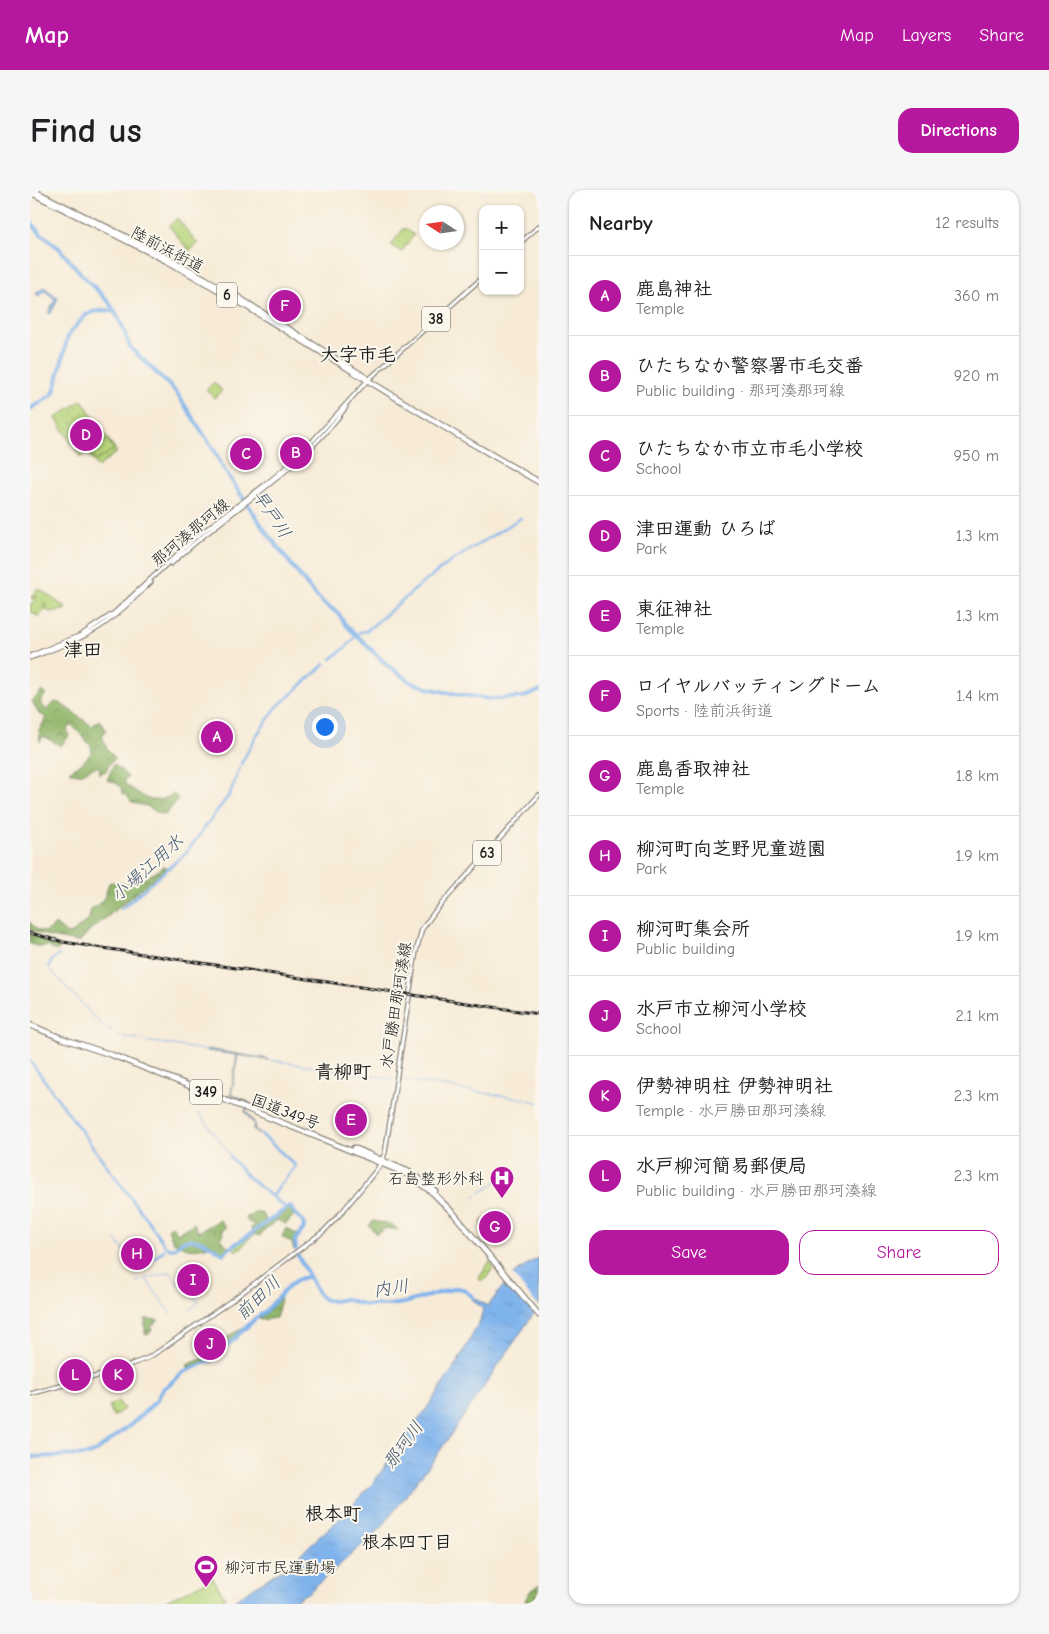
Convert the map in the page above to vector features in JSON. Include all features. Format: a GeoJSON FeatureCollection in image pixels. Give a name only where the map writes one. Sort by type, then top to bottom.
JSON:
{"type":"FeatureCollection","features":[{"type":"Feature","properties":{"kind":"highway","name":"陸前浜街道"},"geometry":{"type":"LineString","coordinates":[[31,191],[169,262],[226,294],[363,379],[368,380],[486,452],[539,480]]}},
{"type":"Feature","properties":{"kind":"highway","name":"国道349号"},"geometry":{"type":"LineString","coordinates":[[30,1023],[55,1036],[112,1055],[408,1172],[435,1191],[459,1215],[539,1315]]}},
{"type":"Feature","properties":{"kind":"highway","name":"国道349号"},"geometry":{"type":"LineString","coordinates":[[501,1268],[539,1311]]}},
{"type":"Feature","properties":{"kind":"main road"},"geometry":{"type":"LineString","coordinates":[[524,239],[539,226]]}},
{"type":"Feature","properties":{"kind":"main road","name":"那珂湊那珂線"},"geometry":{"type":"LineString","coordinates":[[30,657],[81,635],[103,622],[196,537],[297,461],[317,441],[368,380],[479,281]]}},
{"type":"Feature","properties":{"kind":"main road","name":"水戸勝田那珂湊線"},"geometry":{"type":"LineString","coordinates":[[30,1394],[105,1374],[148,1358],[220,1308],[324,1231],[342,1212],[382,1161],[420,932],[435,911],[539,795]]}},
{"type":"Feature","properties":{"kind":"green space"},"geometry":{"type":"Polygon","coordinates":[[[177,218],[198,244],[189,251],[169,226],[177,218]]]}},
{"type":"Feature","properties":{"kind":"green space"},"geometry":{"type":"Polygon","coordinates":[[[404,228],[414,235],[401,252],[391,245],[404,228]]]}},
{"type":"Feature","properties":{"kind":"green space"},"geometry":{"type":"Polygon","coordinates":[[[214,382],[222,391],[214,398],[206,390],[214,382]]]}},
{"type":"Feature","properties":{"kind":"green space"},"geometry":{"type":"Polygon","coordinates":[[[82,400],[117,452],[98,467],[87,453],[80,457],[56,418],[82,400]]]}},
{"type":"Feature","properties":{"kind":"green space"},"geometry":{"type":"Polygon","coordinates":[[[107,440],[114,449],[96,461],[90,453],[107,440]]]}},
{"type":"Feature","properties":{"kind":"green space"},"geometry":{"type":"Polygon","coordinates":[[[38,588],[66,608],[65,610],[50,612],[46,609],[39,617],[30,611],[30,605],[35,601],[31,598],[38,588]]]}},
{"type":"Feature","properties":{"kind":"green space"},"geometry":{"type":"Polygon","coordinates":[[[42,691],[46,694],[40,702],[46,710],[55,702],[60,703],[92,726],[100,720],[106,730],[102,736],[108,750],[115,758],[106,771],[99,774],[100,767],[95,767],[79,774],[69,771],[82,763],[92,752],[91,746],[72,725],[67,729],[69,736],[61,746],[43,736],[40,742],[39,731],[46,717],[39,714],[32,701],[42,691]]]}},
{"type":"Feature","properties":{"kind":"green space"},"geometry":{"type":"Polygon","coordinates":[[[114,764],[128,777],[124,781],[126,785],[144,797],[159,800],[174,794],[178,800],[165,815],[147,806],[132,803],[126,794],[122,793],[119,785],[107,780],[114,764]]]}},
{"type":"Feature","properties":{"kind":"green space"},"geometry":{"type":"Polygon","coordinates":[[[163,866],[167,867],[93,927],[79,942],[50,937],[30,930],[30,922],[38,930],[44,932],[55,924],[66,933],[71,934],[89,919],[91,908],[99,905],[109,883],[127,884],[135,876],[142,880],[163,866]]]}},
{"type":"Feature","properties":{"kind":"green space"},"geometry":{"type":"Polygon","coordinates":[[[30,934],[60,947],[56,951],[47,946],[40,947],[30,944],[30,934]]]}},
{"type":"Feature","properties":{"kind":"green space"},"geometry":{"type":"Polygon","coordinates":[[[289,1208],[294,1215],[286,1224],[277,1220],[263,1231],[260,1236],[253,1234],[289,1208]]]}},
{"type":"Feature","properties":{"kind":"green space"},"geometry":{"type":"Polygon","coordinates":[[[254,1212],[261,1212],[266,1221],[252,1232],[251,1227],[254,1224],[248,1222],[246,1218],[248,1215],[250,1217],[254,1212]]]}},
{"type":"Feature","properties":{"kind":"green space"},"geometry":{"type":"Polygon","coordinates":[[[485,1219],[498,1223],[499,1225],[493,1226],[493,1230],[506,1228],[507,1236],[487,1235],[482,1231],[482,1221],[485,1219]]]}},
{"type":"Feature","properties":{"kind":"green space"},"geometry":{"type":"Polygon","coordinates":[[[220,1220],[226,1228],[222,1230],[223,1236],[221,1238],[230,1247],[222,1252],[208,1246],[194,1249],[173,1242],[168,1229],[172,1226],[178,1233],[194,1223],[198,1232],[220,1220]]]}},
{"type":"Feature","properties":{"kind":"green space"},"geometry":{"type":"Polygon","coordinates":[[[373,1221],[392,1225],[399,1230],[386,1228],[376,1234],[369,1225],[373,1221]]]}},
{"type":"Feature","properties":{"kind":"green space"},"geometry":{"type":"Polygon","coordinates":[[[286,1228],[298,1235],[294,1241],[294,1250],[292,1243],[282,1237],[286,1228]]]}},
{"type":"Feature","properties":{"kind":"green space"},"geometry":{"type":"Polygon","coordinates":[[[253,1234],[241,1249],[239,1247],[236,1251],[232,1247],[253,1234]]]}},
{"type":"Feature","properties":{"kind":"green space"},"geometry":{"type":"Polygon","coordinates":[[[490,1261],[494,1267],[485,1280],[481,1281],[479,1278],[490,1261]]]}},
{"type":"Feature","properties":{"kind":"green space"},"geometry":{"type":"Polygon","coordinates":[[[279,1298],[281,1299],[276,1318],[261,1320],[257,1318],[264,1315],[279,1298]]]}},
{"type":"Feature","properties":{"kind":"green space"},"geometry":{"type":"Polygon","coordinates":[[[145,1319],[159,1320],[151,1327],[152,1330],[149,1334],[145,1334],[145,1319]]]}},
{"type":"Feature","properties":{"kind":"green space"},"geometry":{"type":"Polygon","coordinates":[[[246,1327],[212,1360],[190,1370],[187,1365],[212,1355],[230,1335],[246,1327]]]}},
{"type":"Feature","properties":{"kind":"green space"},"geometry":{"type":"Polygon","coordinates":[[[118,1401],[124,1409],[113,1417],[109,1406],[118,1401]]]}},
{"type":"Feature","properties":{"kind":"green space","name":"柳河市民運動場"},"geometry":{"type":"Polygon","coordinates":[[[213,1578],[225,1598],[212,1604],[160,1604],[213,1578]]]}},
{"type":"Feature","properties":{"kind":"green space"},"geometry":{"type":"Polygon","coordinates":[[[539,1585],[539,1591],[536,1594],[538,1604],[528,1604],[525,1600],[531,1590],[539,1585]]]}},
{"type":"Feature","properties":{"kind":"water"},"geometry":{"type":"Polygon","coordinates":[[[44,287],[58,298],[51,314],[48,313],[55,299],[45,291],[38,296],[36,293],[44,287]]]}},
{"type":"Feature","properties":{"kind":"water"},"geometry":{"type":"Polygon","coordinates":[[[207,1049],[268,1060],[238,1055],[232,1089],[237,1055],[207,1051],[207,1049]]]}},
{"type":"Feature","properties":{"kind":"water"},"geometry":{"type":"Polygon","coordinates":[[[231,1094],[249,1102],[246,1111],[255,1124],[254,1129],[259,1134],[253,1129],[254,1124],[245,1112],[248,1102],[231,1094]]]}},
{"type":"Feature","properties":{"kind":"water","name":"那珂川"},"geometry":{"type":"Polygon","coordinates":[[[539,1257],[539,1308],[437,1455],[381,1528],[309,1592],[289,1604],[228,1604],[287,1566],[339,1519],[373,1483],[457,1363],[480,1321],[483,1309],[470,1295],[488,1306],[511,1276],[539,1257]]]}},
{"type":"Feature","properties":{"kind":"pier"},"geometry":{"type":"Polygon","coordinates":[[[511,1273],[539,1307],[539,1312],[536,1315],[505,1279],[511,1273]]]}},
{"type":"Feature","properties":{"kind":"waterway","name":"早戸川"},"geometry":{"type":"LineString","coordinates":[[30,221],[40,233],[59,248],[109,302],[121,323],[130,347],[176,392],[214,450],[225,471],[267,533],[310,589],[323,603],[338,613],[345,624],[387,665],[411,682],[450,693],[490,699],[524,697],[539,691]]}},
{"type":"Feature","properties":{"kind":"waterway"},"geometry":{"type":"LineString","coordinates":[[30,409],[52,395],[68,336],[72,330],[86,315],[93,312],[105,310],[115,312]]}},
{"type":"Feature","properties":{"kind":"waterway","name":"小場江用水"},"geometry":{"type":"LineString","coordinates":[[450,562],[521,518]]}},
{"type":"Feature","properties":{"kind":"waterway","name":"小場江用水"},"geometry":{"type":"LineString","coordinates":[[420,585],[449,563]]}},
{"type":"Feature","properties":{"kind":"waterway","name":"小場江用水"},"geometry":{"type":"LineString","coordinates":[[378,621],[418,587]]}},
{"type":"Feature","properties":{"kind":"waterway","name":"小場江用水"},"geometry":{"type":"LineString","coordinates":[[345,648],[360,632],[366,631],[377,622]]}},
{"type":"Feature","properties":{"kind":"waterway","name":"小場江用水"},"geometry":{"type":"LineString","coordinates":[[331,659],[344,649]]}},
{"type":"Feature","properties":{"kind":"waterway","name":"小場江用水"},"geometry":{"type":"LineString","coordinates":[[277,707],[325,664]]}},
{"type":"Feature","properties":{"kind":"waterway","name":"小場江用水"},"geometry":{"type":"LineString","coordinates":[[241,764],[256,736],[276,708]]}},
{"type":"Feature","properties":{"kind":"waterway","name":"小場江用水"},"geometry":{"type":"LineString","coordinates":[[220,807],[230,794],[240,767]]}},
{"type":"Feature","properties":{"kind":"waterway","name":"小場江用水"},"geometry":{"type":"LineString","coordinates":[[121,909],[186,853],[219,808]]}},
{"type":"Feature","properties":{"kind":"waterway","name":"小場江用水"},"geometry":{"type":"LineString","coordinates":[[49,967],[51,961],[59,955]]}},
{"type":"Feature","properties":{"kind":"waterway"},"geometry":{"type":"LineString","coordinates":[[51,971],[63,983]]}},
{"type":"Feature","properties":{"kind":"waterway"},"geometry":{"type":"LineString","coordinates":[[64,985],[102,1025]]}},
{"type":"Feature","properties":{"kind":"waterway"},"geometry":{"type":"LineString","coordinates":[[104,1026],[118,1036],[143,1040]]}},
{"type":"Feature","properties":{"kind":"waterway"},"geometry":{"type":"LineString","coordinates":[[145,1041],[205,1050]]}},
{"type":"Feature","properties":{"kind":"waterway"},"geometry":{"type":"LineString","coordinates":[[270,1060],[331,1069]]}},
{"type":"Feature","properties":{"kind":"waterway"},"geometry":{"type":"LineString","coordinates":[[30,1061],[33,1065]]}},
{"type":"Feature","properties":{"kind":"waterway"},"geometry":{"type":"LineString","coordinates":[[34,1066],[79,1128]]}},
{"type":"Feature","properties":{"kind":"waterway"},"geometry":{"type":"LineString","coordinates":[[332,1069],[393,1079]]}},
{"type":"Feature","properties":{"kind":"waterway"},"geometry":{"type":"LineString","coordinates":[[399,1080],[457,1088]]}},
{"type":"Feature","properties":{"kind":"waterway"},"geometry":{"type":"LineString","coordinates":[[458,1089],[519,1098]]}},
{"type":"Feature","properties":{"kind":"waterway"},"geometry":{"type":"LineString","coordinates":[[521,1098],[539,1103]]}},
{"type":"Feature","properties":{"kind":"waterway"},"geometry":{"type":"LineString","coordinates":[[199,1113],[230,1155]]}},
{"type":"Feature","properties":{"kind":"waterway"},"geometry":{"type":"LineString","coordinates":[[80,1129],[112,1173]]}},
{"type":"Feature","properties":{"kind":"waterway"},"geometry":{"type":"LineString","coordinates":[[261,1134],[296,1166]]}},
{"type":"Feature","properties":{"kind":"waterway"},"geometry":{"type":"LineString","coordinates":[[230,1157],[250,1179]]}},
{"type":"Feature","properties":{"kind":"waterway","name":"内川"},"geometry":{"type":"LineString","coordinates":[[283,1182],[295,1167]]}},
{"type":"Feature","properties":{"kind":"waterway"},"geometry":{"type":"LineString","coordinates":[[474,1197],[492,1186],[499,1175],[507,1175],[508,1173]]}},
{"type":"Feature","properties":{"kind":"waterway"},"geometry":{"type":"LineString","coordinates":[[113,1174],[145,1217]]}},
{"type":"Feature","properties":{"kind":"waterway"},"geometry":{"type":"LineString","coordinates":[[250,1179],[270,1195]]}},
{"type":"Feature","properties":{"kind":"waterway"},"geometry":{"type":"LineString","coordinates":[[273,1195],[282,1183]]}},
{"type":"Feature","properties":{"kind":"waterway"},"geometry":{"type":"LineString","coordinates":[[271,1196],[285,1207]]}},
{"type":"Feature","properties":{"kind":"waterway"},"geometry":{"type":"LineString","coordinates":[[233,1246],[290,1206],[296,1215]]}},
{"type":"Feature","properties":{"kind":"waterway","name":"内川"},"geometry":{"type":"LineString","coordinates":[[296,1215],[303,1221],[304,1228],[295,1240],[296,1249]]}},
{"type":"Feature","properties":{"kind":"waterway"},"geometry":{"type":"LineString","coordinates":[[146,1218],[166,1247]]}},
{"type":"Feature","properties":{"kind":"waterway"},"geometry":{"type":"LineString","coordinates":[[116,1240],[129,1257]]}},
{"type":"Feature","properties":{"kind":"waterway"},"geometry":{"type":"LineString","coordinates":[[169,1248],[173,1249],[183,1241],[188,1240],[199,1241],[223,1254],[231,1247]]}},
{"type":"Feature","properties":{"kind":"waterway"},"geometry":{"type":"LineString","coordinates":[[129,1257],[136,1264],[147,1265],[164,1250]]}},
{"type":"Feature","properties":{"kind":"waterway","name":"内川"},"geometry":{"type":"LineString","coordinates":[[297,1254],[319,1295],[325,1300],[345,1299],[365,1305],[388,1305],[404,1303],[456,1288],[463,1289],[473,1297]]}},
{"type":"Feature","properties":{"kind":"waterway"},"geometry":{"type":"LineString","coordinates":[[164,1274],[171,1272],[176,1282],[199,1301],[190,1310]]}},
{"type":"Feature","properties":{"kind":"waterway"},"geometry":{"type":"LineString","coordinates":[[136,1282],[163,1274]]}},
{"type":"Feature","properties":{"kind":"waterway","name":"前田川"},"geometry":{"type":"LineString","coordinates":[[30,1457],[87,1455],[94,1453],[133,1423],[156,1401],[162,1390],[184,1372],[212,1360],[256,1318],[263,1314],[288,1287],[301,1278],[309,1277]]}},
{"type":"Feature","properties":{"kind":"waterway"},"geometry":{"type":"LineString","coordinates":[[146,1279],[172,1315]]}},
{"type":"Feature","properties":{"kind":"railway"},"geometry":{"type":"LineString","coordinates":[[30,933],[63,942],[539,1014]]}},
{"type":"Feature","properties":{"kind":"place","name":"ロイヤルバッティングドーム"},"geometry":{"type":"Point","coordinates":[285,306]}},
{"type":"Feature","properties":{"kind":"place","name":"津田運動 ひろば"},"geometry":{"type":"Point","coordinates":[86,435]}},
{"type":"Feature","properties":{"kind":"place","name":"ひたちなか警察署市毛交番"},"geometry":{"type":"Point","coordinates":[296,453]}},
{"type":"Feature","properties":{"kind":"place","name":"ひたちなか市立市毛小学校"},"geometry":{"type":"Point","coordinates":[246,454]}},
{"type":"Feature","properties":{"kind":"place","name":"鹿島神社"},"geometry":{"type":"Point","coordinates":[217,737]}},
{"type":"Feature","properties":{"kind":"place","name":"東征神社"},"geometry":{"type":"Point","coordinates":[351,1120]}},
{"type":"Feature","properties":{"kind":"place","name":"石島整形外科"},"geometry":{"type":"Point","coordinates":[502,1199]}},
{"type":"Feature","properties":{"kind":"place","name":"鹿島香取神社"},"geometry":{"type":"Point","coordinates":[495,1227]}},
{"type":"Feature","properties":{"kind":"place","name":"柳河町向芝野児童遊園"},"geometry":{"type":"Point","coordinates":[137,1254]}},
{"type":"Feature","properties":{"kind":"place","name":"柳河町集会所"},"geometry":{"type":"Point","coordinates":[193,1280]}},
{"type":"Feature","properties":{"kind":"place","name":"水戸市立柳河小学校"},"geometry":{"type":"Point","coordinates":[210,1344]}},
{"type":"Feature","properties":{"kind":"place","name":"水戸柳河簡易郵便局"},"geometry":{"type":"Point","coordinates":[75,1375]}},
{"type":"Feature","properties":{"kind":"place","name":"伊勢神明柱 伊勢神明社"},"geometry":{"type":"Point","coordinates":[118,1375]}},
{"type":"Feature","properties":{"kind":"place","name":"柳河市民運動場"},"geometry":{"type":"Point","coordinates":[206,1588]}},
{"type":"Feature","properties":{"kind":"district","name":"大字市毛"},"geometry":{"type":"Point","coordinates":[358,354]}},
{"type":"Feature","properties":{"kind":"district","name":"津田"},"geometry":{"type":"Point","coordinates":[83,649]}},
{"type":"Feature","properties":{"kind":"district","name":"青柳町"},"geometry":{"type":"Point","coordinates":[343,1071]}},
{"type":"Feature","properties":{"kind":"district","name":"根本町"},"geometry":{"type":"Point","coordinates":[333,1513]}},
{"type":"Feature","properties":{"kind":"district","name":"根本四丁目"},"geometry":{"type":"Point","coordinates":[407,1542]}}]}
